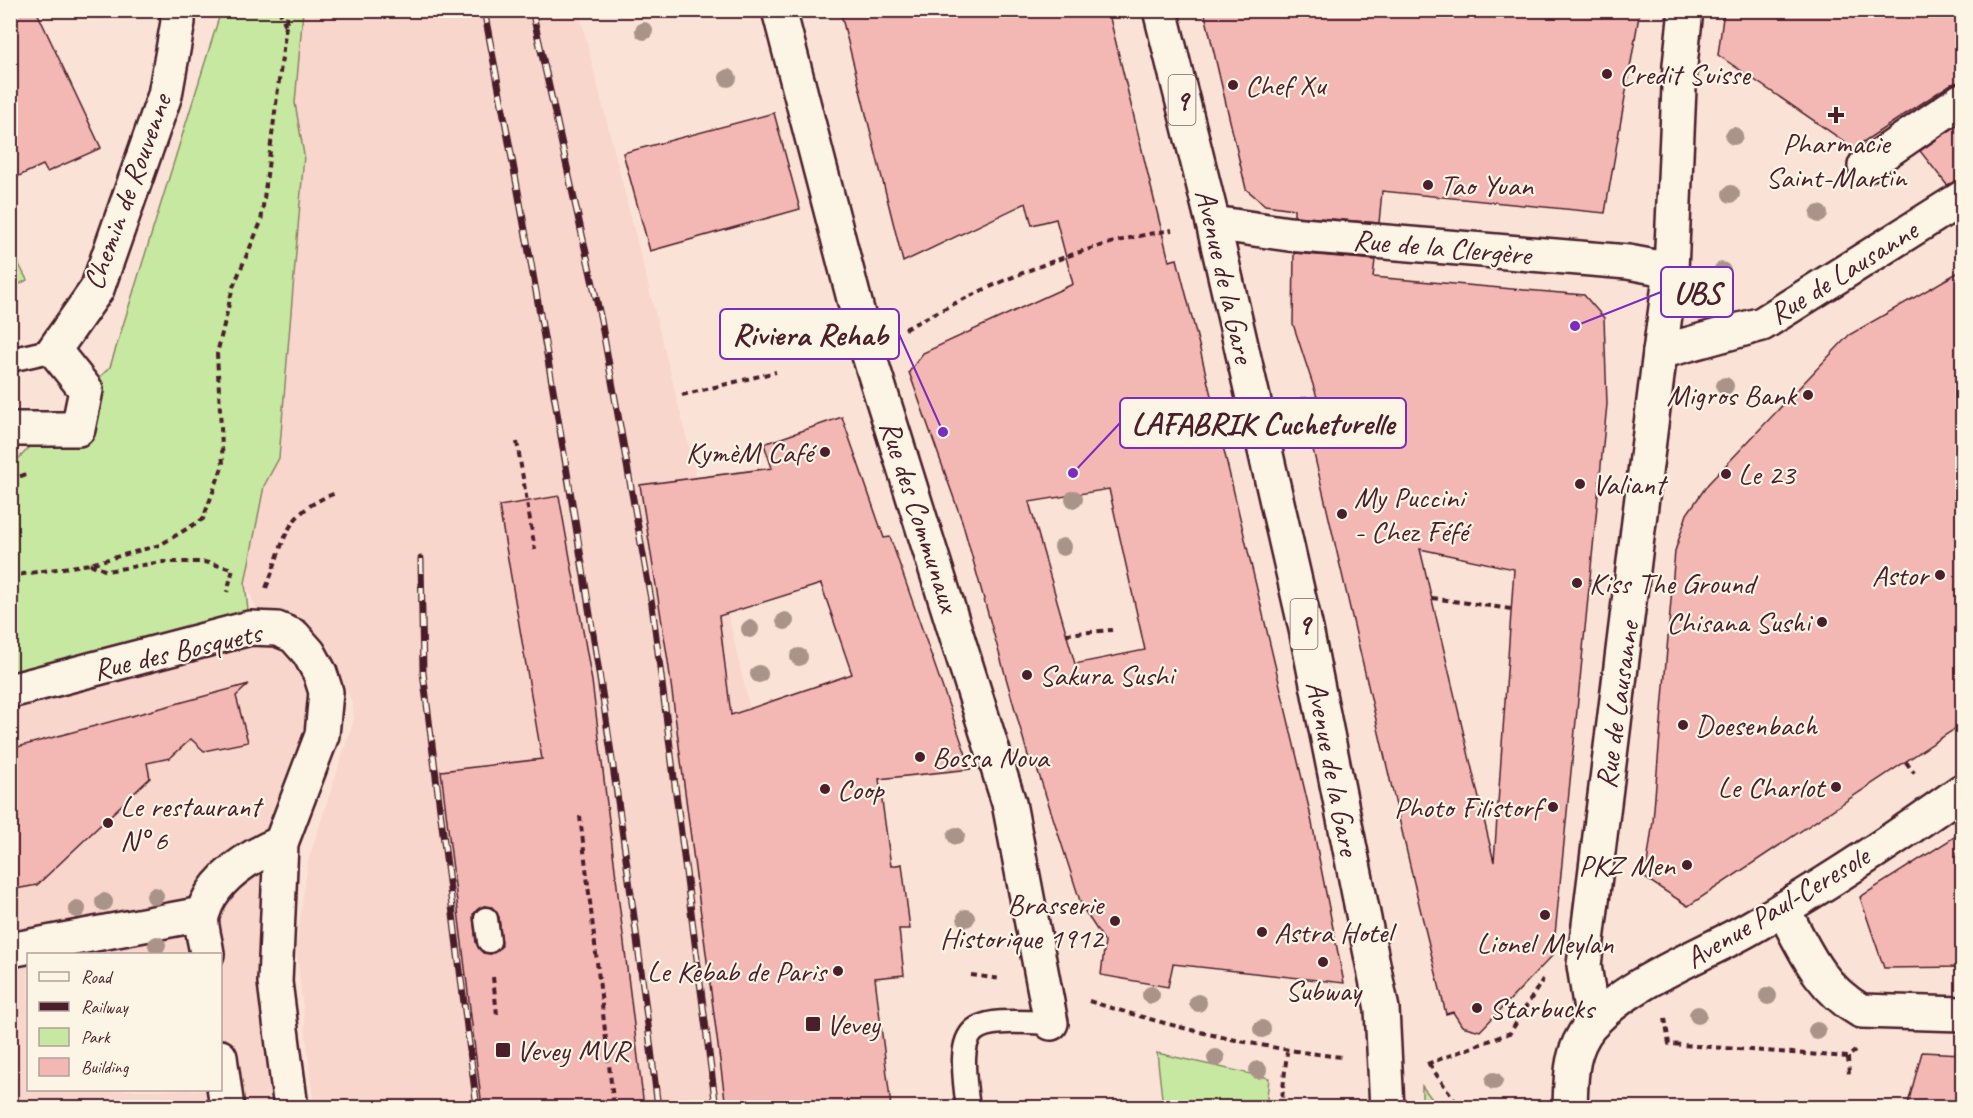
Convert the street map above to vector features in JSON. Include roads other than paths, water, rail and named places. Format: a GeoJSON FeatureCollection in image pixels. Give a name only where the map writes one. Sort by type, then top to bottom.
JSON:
{"type":"FeatureCollection","features":[{"type":"Feature","properties":{"kind":"street","name":"Chemin de Rouvenne"},"geometry":{"type":"LineString","coordinates":[[54,350],[97,289],[165,95],[178,22],[177,10]]}},
{"type":"Feature","properties":{"kind":"street","name":"Rue des Communaux"},"geometry":{"type":"LineString","coordinates":[[779,10],[867,349],[1009,803],[1051,1023]]}},
{"type":"Feature","properties":{"kind":"street","name":"Avenue de la Gare"},"geometry":{"type":"LineString","coordinates":[[1160,10],[1213,223],[1308,641],[1382,1009],[1387,1107]]}},
{"type":"Feature","properties":{"kind":"street"},"geometry":{"type":"LineString","coordinates":[[1660,352],[1671,270],[1680,64],[1686,10]]}},
{"type":"Feature","properties":{"kind":"street"},"geometry":{"type":"LineString","coordinates":[[1865,166],[1962,100]]}},
{"type":"Feature","properties":{"kind":"street","name":"Rue de Lausanne"},"geometry":{"type":"LineString","coordinates":[[1593,1023],[1584,965],[1660,352],[1762,324],[1962,198]]}},
{"type":"Feature","properties":{"kind":"street","name":"Rue de la Clergère"},"geometry":{"type":"LineString","coordinates":[[1213,223],[1289,234],[1628,262],[1671,270]]}},
{"type":"Feature","properties":{"kind":"street"},"geometry":{"type":"LineString","coordinates":[[10,429],[78,429],[86,390],[54,350]]}},
{"type":"Feature","properties":{"kind":"street","name":"Rue des Bosquets"},"geometry":{"type":"LineString","coordinates":[[10,691],[250,628],[277,629],[294,636],[309,653],[320,673],[326,692],[326,714],[322,735],[281,843],[275,982],[291,1107]]}},
{"type":"Feature","properties":{"kind":"street","name":"Avenue Paul-Ceresole"},"geometry":{"type":"LineString","coordinates":[[1593,1023],[1620,999],[1783,909],[1962,791]]}},
{"type":"Feature","properties":{"kind":"street"},"geometry":{"type":"LineString","coordinates":[[207,953],[202,914],[226,877],[256,853],[281,843]]}},
{"type":"Feature","properties":{"kind":"street"},"geometry":{"type":"LineString","coordinates":[[1783,909],[1814,966],[1836,995],[1861,1011],[1962,1014]]}},
{"type":"Feature","properties":{"kind":"street"},"geometry":{"type":"LineString","coordinates":[[10,950],[202,914]]}},
{"type":"Feature","properties":{"kind":"street"},"geometry":{"type":"LineString","coordinates":[[1570,1107],[1573,1057],[1593,1023]]}},
{"type":"Feature","properties":{"kind":"street"},"geometry":{"type":"LineString","coordinates":[[222,1071],[227,1107]]}},
{"type":"Feature","properties":{"kind":"lane"},"geometry":{"type":"LineString","coordinates":[[10,360],[54,350]]}},
{"type":"Feature","properties":{"kind":"lane"},"geometry":{"type":"LineString","coordinates":[[968,1107],[963,1070],[967,1039],[981,1024],[1003,1021],[1051,1023]]}},
{"type":"Feature","properties":{"kind":"railway"},"geometry":{"type":"LineString","coordinates":[[484,10],[535,283],[603,695],[658,1108]]}},
{"type":"Feature","properties":{"kind":"railway"},"geometry":{"type":"LineString","coordinates":[[532,10],[601,320],[652,605],[716,1108]]}},
{"type":"Feature","properties":{"kind":"railway"},"geometry":{"type":"LineString","coordinates":[[421,559],[423,672],[477,1108]]}},
{"type":"Feature","properties":{"kind":"place","name":"Credit Suisse"},"geometry":{"type":"Point","coordinates":[1607,74]}},
{"type":"Feature","properties":{"kind":"place","name":"Chef Xu"},"geometry":{"type":"Point","coordinates":[1233,85]}},
{"type":"Feature","properties":{"kind":"place","name":"Pharmacie Saint-Martin"},"geometry":{"type":"Point","coordinates":[1836,115]}},
{"type":"Feature","properties":{"kind":"place","name":"Tao Yuan"},"geometry":{"type":"Point","coordinates":[1428,185]}},
{"type":"Feature","properties":{"kind":"place","name":"UBS"},"geometry":{"type":"Point","coordinates":[1575,326]}},
{"type":"Feature","properties":{"kind":"place","name":"Migros Bank"},"geometry":{"type":"Point","coordinates":[1808,395]}},
{"type":"Feature","properties":{"kind":"place","name":"Riviera Rehab"},"geometry":{"type":"Point","coordinates":[943,432]}},
{"type":"Feature","properties":{"kind":"place","name":"KymèM Café"},"geometry":{"type":"Point","coordinates":[825,452]}},
{"type":"Feature","properties":{"kind":"place","name":"LAFABRIK Cucheturelle"},"geometry":{"type":"Point","coordinates":[1073,473]}},
{"type":"Feature","properties":{"kind":"place","name":"Le 23"},"geometry":{"type":"Point","coordinates":[1726,474]}},
{"type":"Feature","properties":{"kind":"place","name":"Valiant"},"geometry":{"type":"Point","coordinates":[1580,484]}},
{"type":"Feature","properties":{"kind":"place","name":"My Puccini - Chez Féfé"},"geometry":{"type":"Point","coordinates":[1342,514]}},
{"type":"Feature","properties":{"kind":"place","name":"Astor"},"geometry":{"type":"Point","coordinates":[1940,575]}},
{"type":"Feature","properties":{"kind":"place","name":"Kiss The Ground"},"geometry":{"type":"Point","coordinates":[1577,583]}},
{"type":"Feature","properties":{"kind":"place","name":"Chisana Sushi"},"geometry":{"type":"Point","coordinates":[1822,622]}},
{"type":"Feature","properties":{"kind":"place","name":"Sakura Sushi"},"geometry":{"type":"Point","coordinates":[1027,675]}},
{"type":"Feature","properties":{"kind":"place","name":"Doesenbach"},"geometry":{"type":"Point","coordinates":[1683,725]}},
{"type":"Feature","properties":{"kind":"place","name":"Bossa Nova"},"geometry":{"type":"Point","coordinates":[920,757]}},
{"type":"Feature","properties":{"kind":"place","name":"Le Charlot"},"geometry":{"type":"Point","coordinates":[1836,787]}},
{"type":"Feature","properties":{"kind":"place","name":"Coop"},"geometry":{"type":"Point","coordinates":[825,789]}},
{"type":"Feature","properties":{"kind":"place","name":"Photo Filistorf"},"geometry":{"type":"Point","coordinates":[1553,807]}},
{"type":"Feature","properties":{"kind":"place","name":"Le restaurant N° 6"},"geometry":{"type":"Point","coordinates":[108,823]}},
{"type":"Feature","properties":{"kind":"place","name":"PKZ Men"},"geometry":{"type":"Point","coordinates":[1687,865]}},
{"type":"Feature","properties":{"kind":"place","name":"Lionel Meylan"},"geometry":{"type":"Point","coordinates":[1545,915]}},
{"type":"Feature","properties":{"kind":"place","name":"Brasserie Historique 1912"},"geometry":{"type":"Point","coordinates":[1115,921]}},
{"type":"Feature","properties":{"kind":"place","name":"Astra Hotel"},"geometry":{"type":"Point","coordinates":[1262,932]}},
{"type":"Feature","properties":{"kind":"place","name":"Subway"},"geometry":{"type":"Point","coordinates":[1323,962]}},
{"type":"Feature","properties":{"kind":"place","name":"Le Kebab de Paris"},"geometry":{"type":"Point","coordinates":[838,971]}},
{"type":"Feature","properties":{"kind":"place","name":"Starbucks"},"geometry":{"type":"Point","coordinates":[1477,1008]}},
{"type":"Feature","properties":{"kind":"place","name":"Vevey"},"geometry":{"type":"Point","coordinates":[813,1024]}},
{"type":"Feature","properties":{"kind":"place","name":"Vevey MVR"},"geometry":{"type":"Point","coordinates":[503,1050]}}]}
